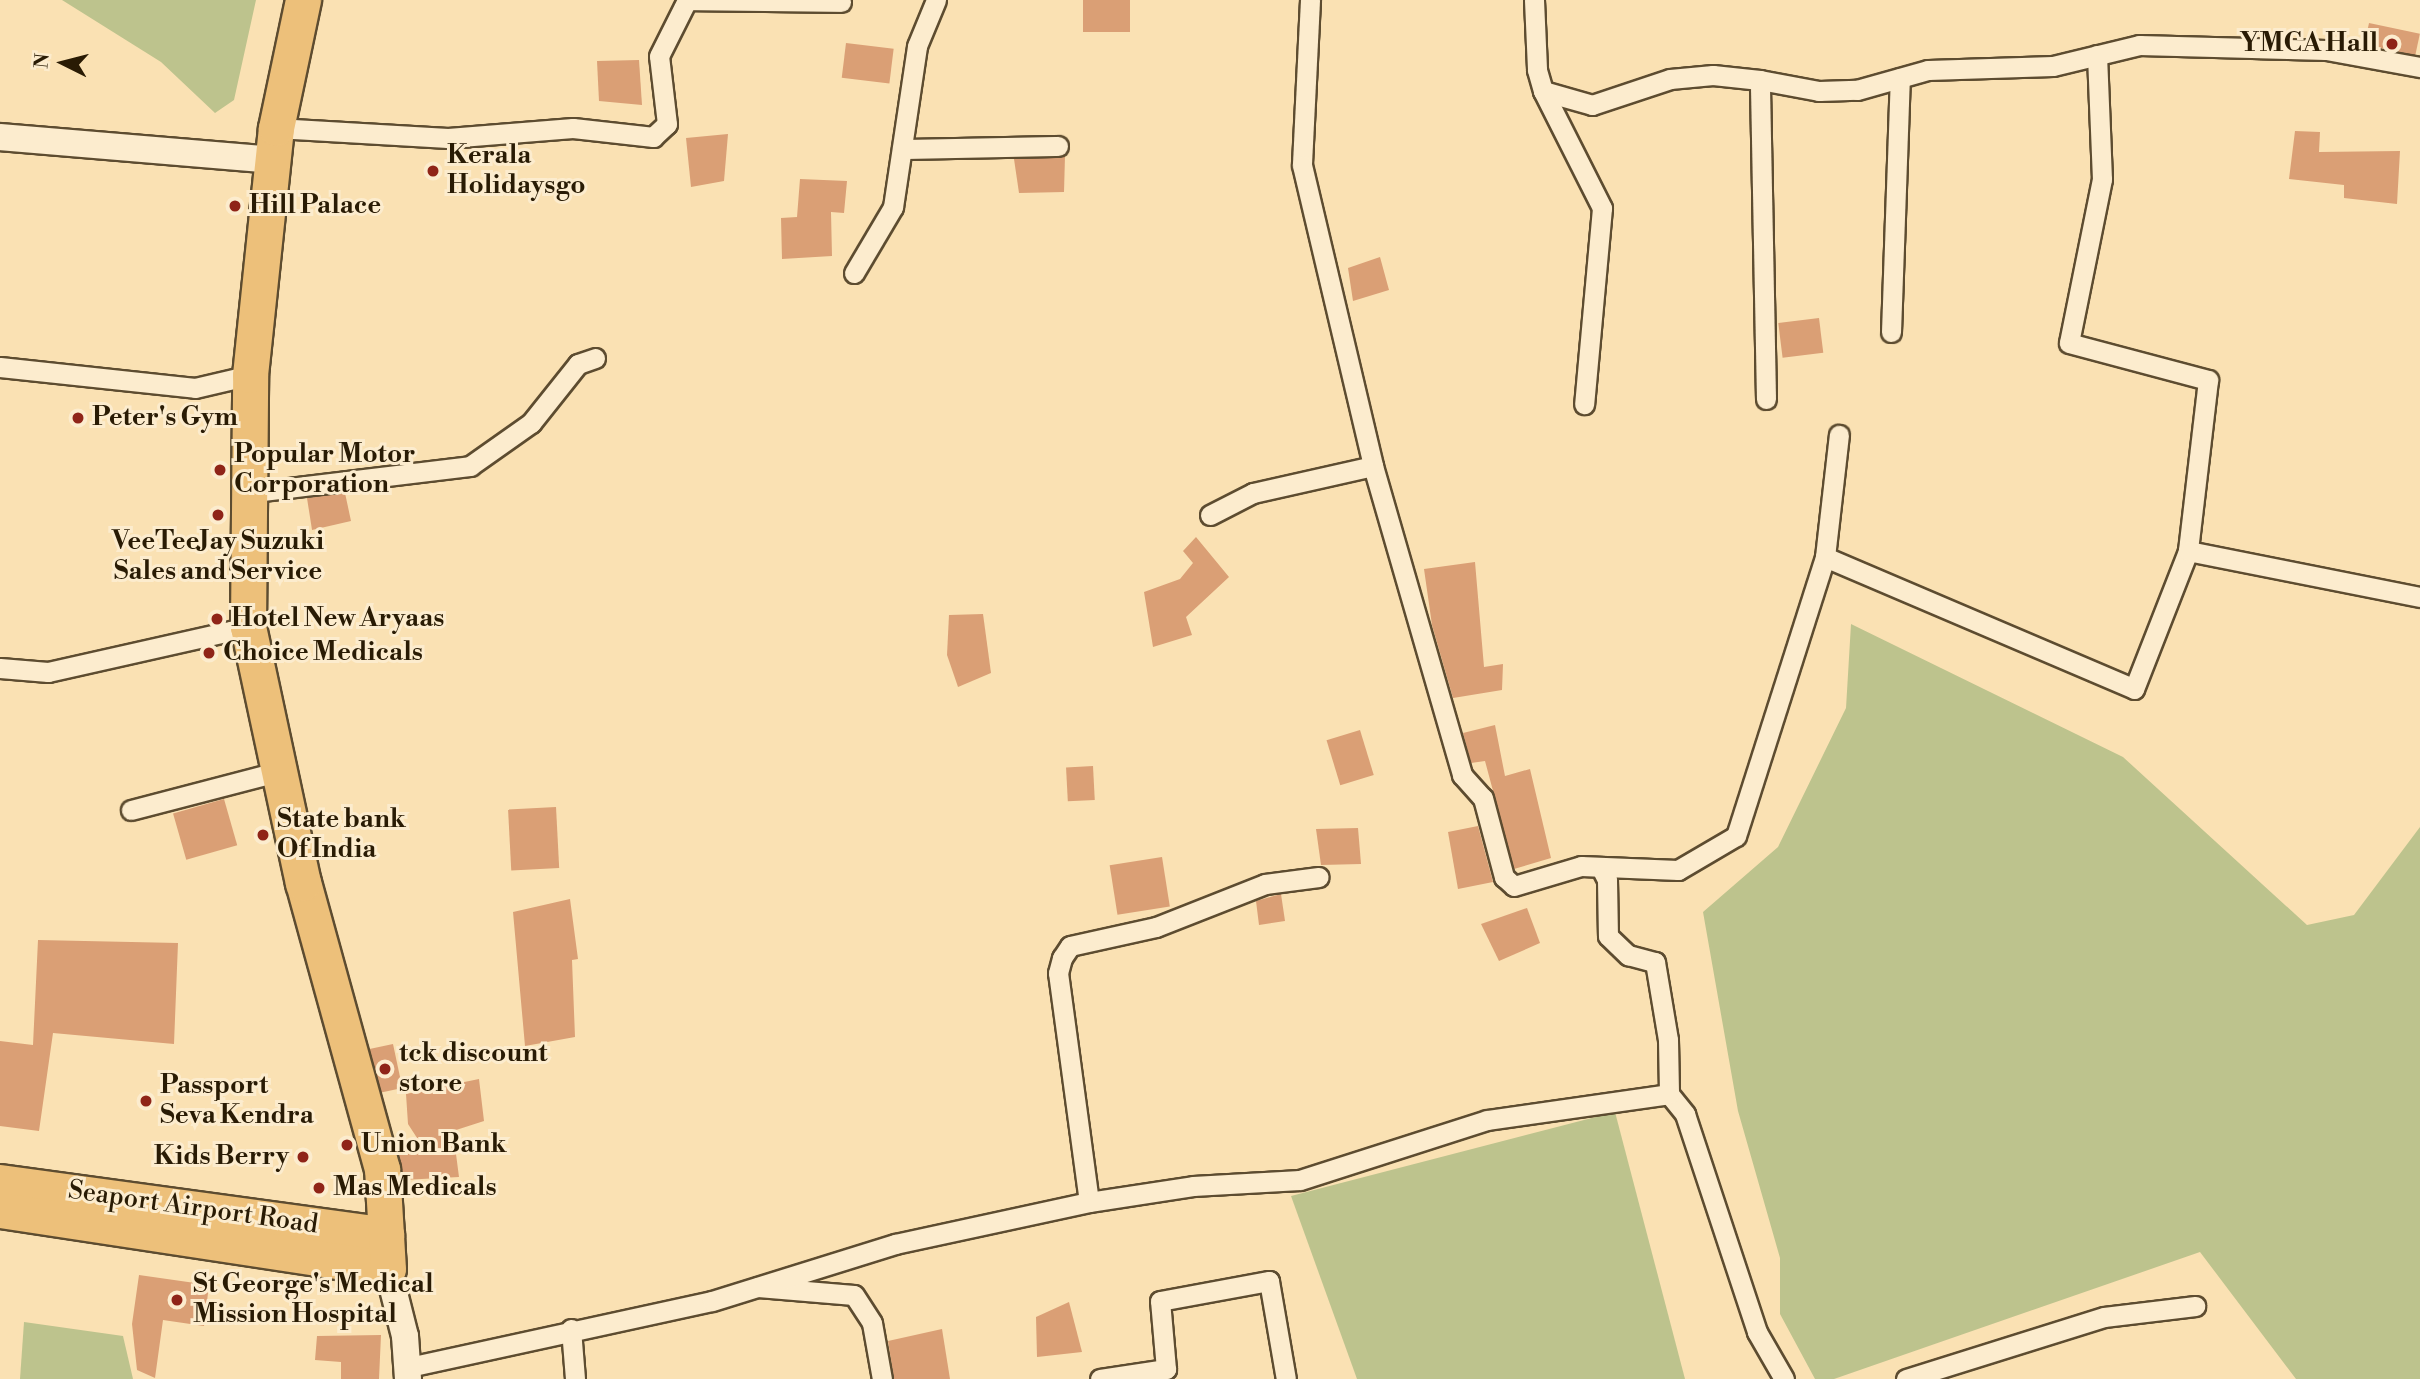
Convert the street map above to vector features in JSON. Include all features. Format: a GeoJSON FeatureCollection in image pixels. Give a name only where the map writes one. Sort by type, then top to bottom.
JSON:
{"type":"FeatureCollection","features":[{"type":"Feature","properties":{"kind":"highway"},"geometry":{"type":"LineString","coordinates":[[303,0],[274,144],[250,374],[248,627],[277,772],[382,1169],[388,1269]]}},
{"type":"Feature","properties":{"kind":"highway","name":"Seaport Airport Road"},"geometry":{"type":"LineString","coordinates":[[0,1182],[386,1235]]}},
{"type":"Feature","properties":{"kind":"highway","name":"Seaport Airport Road"},"geometry":{"type":"LineString","coordinates":[[0,1210],[388,1269]]}},
{"type":"Feature","properties":{"kind":"main road"},"geometry":{"type":"LineString","coordinates":[[0,137],[274,144]]}},
{"type":"Feature","properties":{"kind":"main road"},"geometry":{"type":"LineString","coordinates":[[388,1269],[409,1373]]}},
{"type":"Feature","properties":{"kind":"street"},"geometry":{"type":"LineString","coordinates":[[274,144],[448,138],[573,128],[653,137],[667,124],[659,56],[688,0],[841,2]]}},
{"type":"Feature","properties":{"kind":"street"},"geometry":{"type":"LineString","coordinates":[[854,273],[893,207],[917,46],[936,0]]}},
{"type":"Feature","properties":{"kind":"street"},"geometry":{"type":"LineString","coordinates":[[1310,0],[1302,165],[1373,466],[1462,775],[1483,798],[1504,877],[1514,886],[1529,886],[1581,866],[1602,870],[1678,870],[1736,836],[1825,556],[1839,435]]}},
{"type":"Feature","properties":{"kind":"street"},"geometry":{"type":"LineString","coordinates":[[1534,0],[1537,70],[1543,91],[1602,208],[1584,404]]}},
{"type":"Feature","properties":{"kind":"street"},"geometry":{"type":"LineString","coordinates":[[1543,91],[1592,105],[1670,79],[1713,75],[1819,91],[1857,90],[1928,70],[2053,66],[2140,45],[2326,50],[2420,67]]}},
{"type":"Feature","properties":{"kind":"street"},"geometry":{"type":"LineString","coordinates":[[1825,556],[2134,689],[2188,551],[2208,380],[2069,343],[2102,179],[2097,55]]}},
{"type":"Feature","properties":{"kind":"street"},"geometry":{"type":"LineString","coordinates":[[1891,332],[1900,78]]}},
{"type":"Feature","properties":{"kind":"street"},"geometry":{"type":"LineString","coordinates":[[1760,80],[1766,399]]}},
{"type":"Feature","properties":{"kind":"street"},"geometry":{"type":"LineString","coordinates":[[902,149],[1058,146]]}},
{"type":"Feature","properties":{"kind":"street"},"geometry":{"type":"LineString","coordinates":[[247,493],[470,466],[531,423],[578,364],[595,358]]}},
{"type":"Feature","properties":{"kind":"street"},"geometry":{"type":"LineString","coordinates":[[0,367],[195,388],[250,374]]}},
{"type":"Feature","properties":{"kind":"street"},"geometry":{"type":"LineString","coordinates":[[1210,515],[1253,493],[1373,466]]}},
{"type":"Feature","properties":{"kind":"street"},"geometry":{"type":"LineString","coordinates":[[2188,551],[2420,597]]}},
{"type":"Feature","properties":{"kind":"street"},"geometry":{"type":"LineString","coordinates":[[0,668],[48,672],[248,627]]}},
{"type":"Feature","properties":{"kind":"street"},"geometry":{"type":"LineString","coordinates":[[131,810],[277,772]]}},
{"type":"Feature","properties":{"kind":"street"},"geometry":{"type":"LineString","coordinates":[[1602,870],[1607,880],[1608,936],[1628,955],[1655,962],[1668,1040],[1669,1094],[1685,1114],[1757,1332],[1784,1379]]}},
{"type":"Feature","properties":{"kind":"street"},"geometry":{"type":"LineString","coordinates":[[1089,1202],[1058,973],[1070,946],[1212,909],[1265,884],[1319,877]]}},
{"type":"Feature","properties":{"kind":"street"},"geometry":{"type":"LineString","coordinates":[[409,1373],[571,1329],[712,1301],[747,1286],[895,1244],[1089,1202],[1193,1186],[1300,1180],[1487,1119],[1669,1094]]}},
{"type":"Feature","properties":{"kind":"street"},"geometry":{"type":"LineString","coordinates":[[0,1224],[46,1230],[112,1228]]}},
{"type":"Feature","properties":{"kind":"street"},"geometry":{"type":"LineString","coordinates":[[1100,1379],[1167,1374],[1160,1301],[1269,1281],[1286,1379]]}},
{"type":"Feature","properties":{"kind":"street"},"geometry":{"type":"LineString","coordinates":[[747,1286],[854,1295],[872,1324],[882,1379]]}},
{"type":"Feature","properties":{"kind":"street"},"geometry":{"type":"LineString","coordinates":[[1906,1379],[2104,1317],[2195,1306]]}},
{"type":"Feature","properties":{"kind":"street"},"geometry":{"type":"LineString","coordinates":[[571,1329],[575,1379]]}},
{"type":"Feature","properties":{"kind":"green space"},"geometry":{"type":"Polygon","coordinates":[[[62,0],[256,0],[234,100],[215,113],[161,62],[62,0]]]}},
{"type":"Feature","properties":{"kind":"green space"},"geometry":{"type":"Polygon","coordinates":[[[1851,624],[2123,757],[2307,925],[2354,915],[2420,827],[2420,1379],[2296,1379],[2200,1252],[1834,1379],[1815,1379],[1780,1314],[1780,1258],[1738,1111],[1703,912],[1778,847],[1846,708],[1851,624]]]}},
{"type":"Feature","properties":{"kind":"green space"},"geometry":{"type":"Polygon","coordinates":[[[1615,1112],[1685,1379],[1357,1379],[1291,1196],[1615,1112]]]}},
{"type":"Feature","properties":{"kind":"green space"},"geometry":{"type":"Polygon","coordinates":[[[24,1322],[123,1336],[133,1379],[20,1379],[24,1322]]]}},
{"type":"Feature","properties":{"kind":"building"},"geometry":{"type":"Polygon","coordinates":[[[1083,0],[1130,0],[1130,32],[1083,32],[1083,0]]]}},
{"type":"Feature","properties":{"kind":"building","name":"YMCA Hall"},"geometry":{"type":"Polygon","coordinates":[[[2369,23],[2420,34],[2415,55],[2364,45],[2369,23]]]}},
{"type":"Feature","properties":{"kind":"building"},"geometry":{"type":"Polygon","coordinates":[[[846,43],[894,49],[889,84],[842,78],[846,43]]]}},
{"type":"Feature","properties":{"kind":"building"},"geometry":{"type":"Polygon","coordinates":[[[639,60],[642,105],[599,101],[597,61],[639,60]]]}},
{"type":"Feature","properties":{"kind":"building"},"geometry":{"type":"Polygon","coordinates":[[[2295,131],[2320,132],[2319,152],[2400,151],[2397,204],[2344,198],[2344,185],[2289,179],[2295,131]]]}},
{"type":"Feature","properties":{"kind":"building"},"geometry":{"type":"Polygon","coordinates":[[[728,134],[724,181],[691,187],[686,138],[728,134]]]}},
{"type":"Feature","properties":{"kind":"building"},"geometry":{"type":"Polygon","coordinates":[[[1065,156],[1064,192],[1019,193],[1014,159],[1065,156]]]}},
{"type":"Feature","properties":{"kind":"building"},"geometry":{"type":"Polygon","coordinates":[[[800,179],[847,181],[844,213],[831,212],[832,256],[782,259],[781,218],[797,217],[800,179]]]}},
{"type":"Feature","properties":{"kind":"building"},"geometry":{"type":"Polygon","coordinates":[[[1380,257],[1389,290],[1353,301],[1348,268],[1380,257]]]}},
{"type":"Feature","properties":{"kind":"building"},"geometry":{"type":"Polygon","coordinates":[[[1819,318],[1823,353],[1783,358],[1778,323],[1819,318]]]}},
{"type":"Feature","properties":{"kind":"building"},"geometry":{"type":"Polygon","coordinates":[[[345,493],[351,521],[312,530],[307,498],[345,493]]]}},
{"type":"Feature","properties":{"kind":"building"},"geometry":{"type":"Polygon","coordinates":[[[1196,537],[1229,577],[1186,617],[1192,635],[1153,647],[1144,592],[1180,579],[1193,563],[1183,551],[1196,537]]]}},
{"type":"Feature","properties":{"kind":"building"},"geometry":{"type":"Polygon","coordinates":[[[1475,562],[1484,667],[1503,664],[1502,690],[1453,698],[1432,625],[1424,569],[1475,562]]]}},
{"type":"Feature","properties":{"kind":"building"},"geometry":{"type":"Polygon","coordinates":[[[983,614],[991,673],[958,687],[947,655],[949,615],[983,614]]]}},
{"type":"Feature","properties":{"kind":"building"},"geometry":{"type":"Polygon","coordinates":[[[1495,725],[1505,776],[1530,769],[1551,858],[1514,869],[1485,761],[1471,763],[1463,733],[1495,725]]]}},
{"type":"Feature","properties":{"kind":"building"},"geometry":{"type":"Polygon","coordinates":[[[1360,730],[1374,775],[1340,785],[1327,740],[1360,730]]]}},
{"type":"Feature","properties":{"kind":"building"},"geometry":{"type":"Polygon","coordinates":[[[1093,766],[1095,800],[1068,801],[1066,767],[1093,766]]]}},
{"type":"Feature","properties":{"kind":"building"},"geometry":{"type":"Polygon","coordinates":[[[224,799],[237,845],[186,860],[173,814],[224,799]]]}},
{"type":"Feature","properties":{"kind":"building"},"geometry":{"type":"Polygon","coordinates":[[[556,807],[559,868],[511,870],[508,810],[556,807]]]}},
{"type":"Feature","properties":{"kind":"building"},"geometry":{"type":"Polygon","coordinates":[[[1478,826],[1493,882],[1458,889],[1448,832],[1478,826]]]}},
{"type":"Feature","properties":{"kind":"building"},"geometry":{"type":"Polygon","coordinates":[[[1358,828],[1361,864],[1321,865],[1316,829],[1358,828]]]}},
{"type":"Feature","properties":{"kind":"building"},"geometry":{"type":"Polygon","coordinates":[[[1162,857],[1170,906],[1117,915],[1110,865],[1162,857]]]}},
{"type":"Feature","properties":{"kind":"building"},"geometry":{"type":"Polygon","coordinates":[[[1281,894],[1285,921],[1259,925],[1256,901],[1281,894]]]}},
{"type":"Feature","properties":{"kind":"building"},"geometry":{"type":"Polygon","coordinates":[[[570,899],[578,959],[572,960],[575,1037],[525,1046],[513,912],[570,899]]]}},
{"type":"Feature","properties":{"kind":"building"},"geometry":{"type":"Polygon","coordinates":[[[1527,908],[1540,943],[1499,961],[1481,924],[1527,908]]]}},
{"type":"Feature","properties":{"kind":"building"},"geometry":{"type":"Polygon","coordinates":[[[38,940],[178,943],[174,1044],[53,1033],[39,1131],[0,1126],[0,1041],[33,1045],[38,940]]]}},
{"type":"Feature","properties":{"kind":"building","name":"tck discount store"},"geometry":{"type":"Polygon","coordinates":[[[393,1044],[402,1088],[379,1093],[370,1049],[393,1044]]]}},
{"type":"Feature","properties":{"kind":"building"},"geometry":{"type":"Polygon","coordinates":[[[479,1079],[484,1121],[453,1131],[459,1177],[403,1180],[396,1145],[419,1141],[408,1124],[406,1094],[479,1079]]]}},
{"type":"Feature","properties":{"kind":"building"},"geometry":{"type":"Polygon","coordinates":[[[139,1275],[209,1285],[204,1326],[163,1320],[155,1378],[137,1370],[132,1324],[139,1275]]]}},
{"type":"Feature","properties":{"kind":"building"},"geometry":{"type":"Polygon","coordinates":[[[1069,1302],[1082,1352],[1037,1357],[1036,1317],[1069,1302]]]}},
{"type":"Feature","properties":{"kind":"building"},"geometry":{"type":"Polygon","coordinates":[[[942,1329],[950,1379],[894,1379],[888,1341],[942,1329]]]}},
{"type":"Feature","properties":{"kind":"building"},"geometry":{"type":"Polygon","coordinates":[[[381,1335],[379,1379],[341,1379],[341,1362],[315,1360],[317,1336],[381,1335]]]}},
{"type":"Feature","properties":{"kind":"place","name":"YMCA Hall"},"geometry":{"type":"Point","coordinates":[2392,44]}},
{"type":"Feature","properties":{"kind":"place","name":"Kerala Holidaysgo"},"geometry":{"type":"Point","coordinates":[433,171]}},
{"type":"Feature","properties":{"kind":"place","name":"Hill Palace"},"geometry":{"type":"Point","coordinates":[235,206]}},
{"type":"Feature","properties":{"kind":"place","name":"Peter's Gym"},"geometry":{"type":"Point","coordinates":[78,418]}},
{"type":"Feature","properties":{"kind":"place","name":"Popular Motor Corporation"},"geometry":{"type":"Point","coordinates":[220,470]}},
{"type":"Feature","properties":{"kind":"place","name":"VeeTeeJay Suzuki Sales and Service"},"geometry":{"type":"Point","coordinates":[218,515]}},
{"type":"Feature","properties":{"kind":"place","name":"Hotel New Aryaas"},"geometry":{"type":"Point","coordinates":[217,619]}},
{"type":"Feature","properties":{"kind":"place","name":"Choice Medicals"},"geometry":{"type":"Point","coordinates":[209,653]}},
{"type":"Feature","properties":{"kind":"place","name":"State bank Of India"},"geometry":{"type":"Point","coordinates":[263,835]}},
{"type":"Feature","properties":{"kind":"place","name":"tck discount store"},"geometry":{"type":"Point","coordinates":[385,1069]}},
{"type":"Feature","properties":{"kind":"place","name":"Passport Seva Kendra"},"geometry":{"type":"Point","coordinates":[146,1101]}},
{"type":"Feature","properties":{"kind":"place","name":"Union Bank"},"geometry":{"type":"Point","coordinates":[347,1145]}},
{"type":"Feature","properties":{"kind":"place","name":"Kids Berry"},"geometry":{"type":"Point","coordinates":[303,1157]}},
{"type":"Feature","properties":{"kind":"place","name":"Mas Medicals"},"geometry":{"type":"Point","coordinates":[319,1188]}},
{"type":"Feature","properties":{"kind":"place","name":"St George's Medical Mission Hospital"},"geometry":{"type":"Point","coordinates":[177,1300]}}]}
